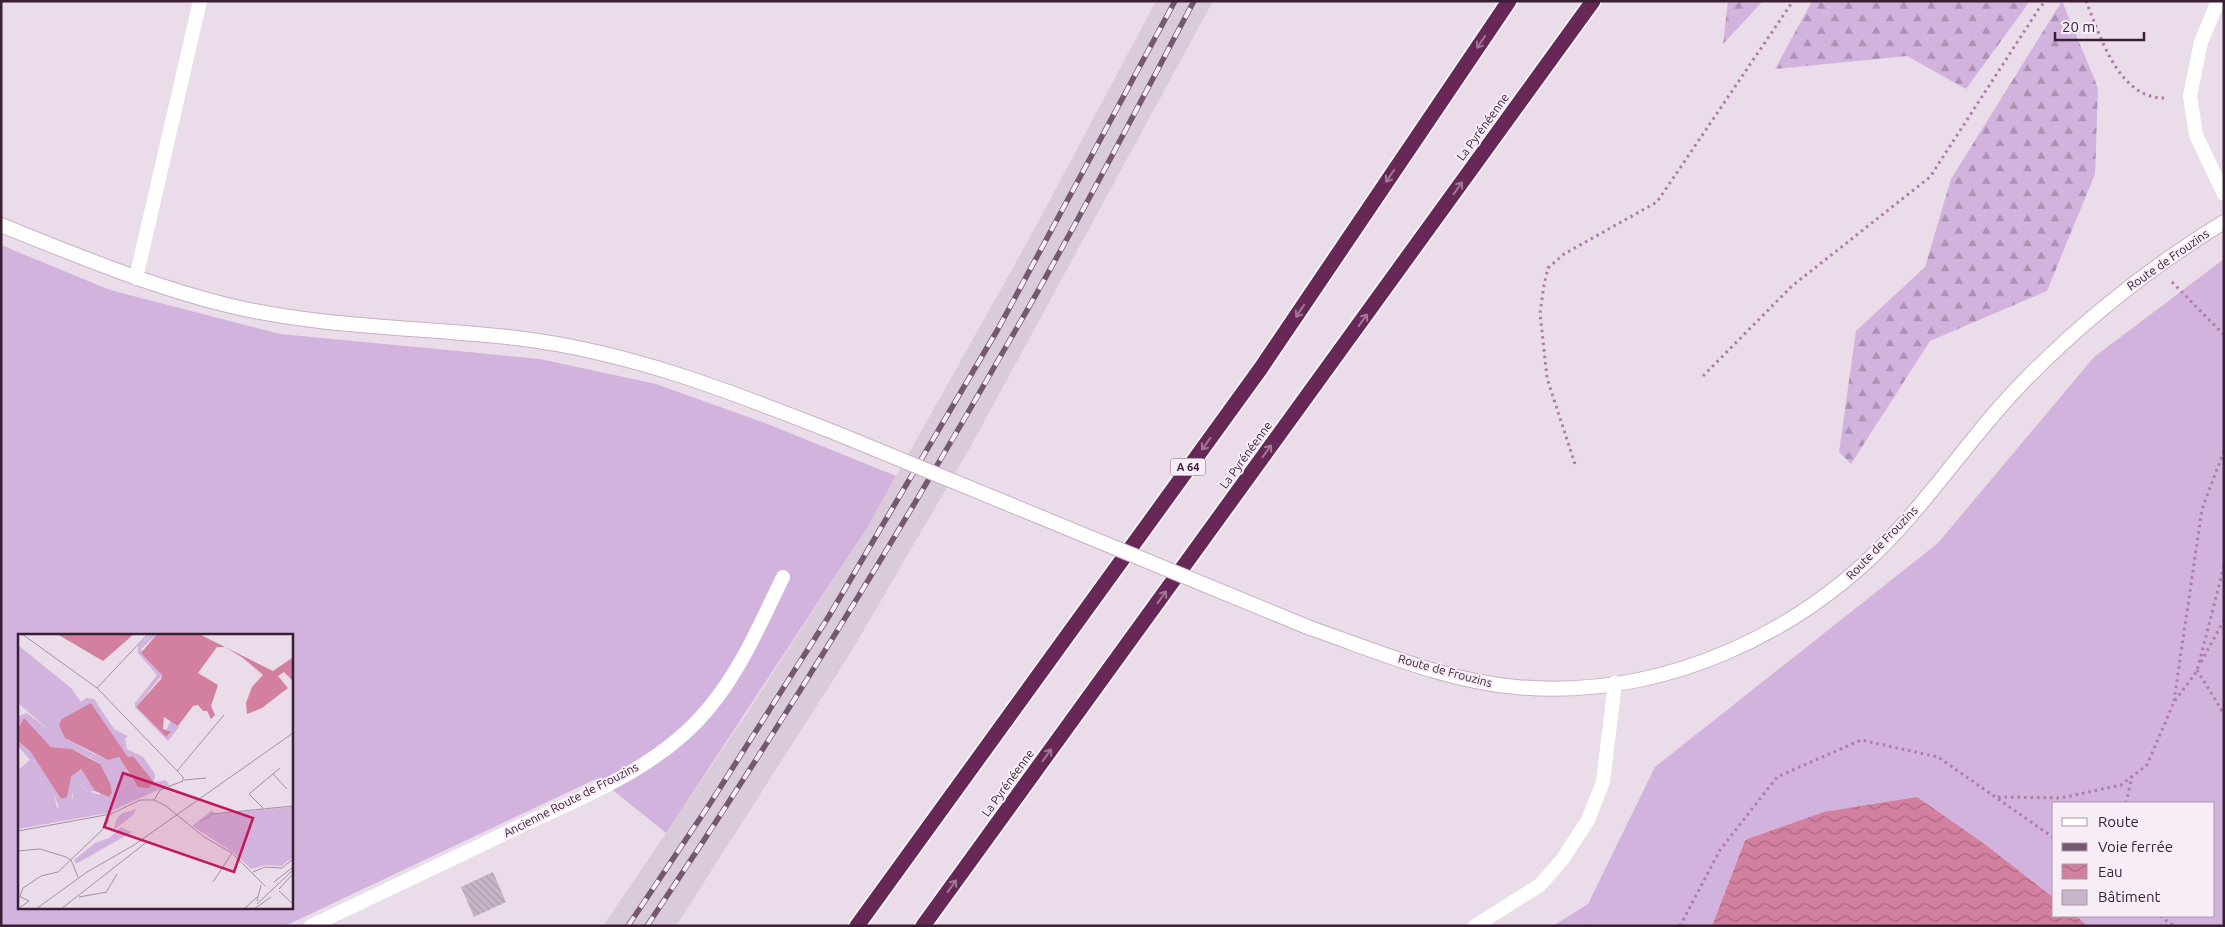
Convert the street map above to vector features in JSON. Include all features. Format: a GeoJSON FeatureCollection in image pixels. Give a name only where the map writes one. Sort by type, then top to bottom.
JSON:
{"type":"FeatureCollection","features":[{"type":"Feature","properties":{"kind":"highway","name":"A 64"},"geometry":{"type":"LineString","coordinates":[[857,926],[1261,368],[1509,1]]}},
{"type":"Feature","properties":{"kind":"highway","name":"La Pyrénéenne"},"geometry":{"type":"LineString","coordinates":[[924,926],[1593,1]]}},
{"type":"Feature","properties":{"kind":"main road"},"geometry":{"type":"LineString","coordinates":[[136,278],[200,1]]}},
{"type":"Feature","properties":{"kind":"main road"},"geometry":{"type":"LineString","coordinates":[[2218,1],[2201,42],[2190,96],[2196,134],[2224,194]]}},
{"type":"Feature","properties":{"kind":"main road","name":"Route de Frouzins"},"geometry":{"type":"LineString","coordinates":[[1,225],[136,278],[232,306],[302,319],[517,338],[602,353],[700,381],[836,432],[1310,628],[1390,656],[1480,682],[1516,687],[1546,688],[1615,684],[1683,668],[1723,655],[1790,621],[1824,598],[1849,578],[1898,529],[2025,379],[2104,308],[2157,265],[2224,222]]}},
{"type":"Feature","properties":{"kind":"main road","name":"Ancienne Route de Frouzins"},"geometry":{"type":"LineString","coordinates":[[311,926],[591,792],[662,752],[681,737],[708,709],[730,680],[783,577]]}},
{"type":"Feature","properties":{"kind":"main road"},"geometry":{"type":"LineString","coordinates":[[1475,926],[1540,884],[1562,860],[1588,820],[1603,782],[1615,684]]}},
{"type":"Feature","properties":{"kind":"path"},"geometry":{"type":"LineString","coordinates":[[1575,464],[1547,378],[1540,313],[1548,268],[1564,254],[1657,202],[1793,1]]}},
{"type":"Feature","properties":{"kind":"path"},"geometry":{"type":"LineString","coordinates":[[1703,376],[1792,286],[1930,177],[2040,7],[2046,1]]}},
{"type":"Feature","properties":{"kind":"path"},"geometry":{"type":"LineString","coordinates":[[2086,1],[2110,57],[2132,86],[2154,99],[2190,96]]}},
{"type":"Feature","properties":{"kind":"path"},"geometry":{"type":"LineString","coordinates":[[2157,265],[2224,334]]}},
{"type":"Feature","properties":{"kind":"path"},"geometry":{"type":"LineString","coordinates":[[2174,702],[2202,509],[2224,451]]}},
{"type":"Feature","properties":{"kind":"path"},"geometry":{"type":"LineString","coordinates":[[2224,566],[2197,671],[2224,714]]}},
{"type":"Feature","properties":{"kind":"path"},"geometry":{"type":"LineString","coordinates":[[1998,797],[2061,798],[2121,784],[2147,765],[2174,702],[2197,671],[2208,647],[2224,620]]}},
{"type":"Feature","properties":{"kind":"path"},"geometry":{"type":"LineString","coordinates":[[1680,926],[1720,850],[1777,777],[1861,740],[1938,757],[1998,797],[2052,837]]}},
{"type":"Feature","properties":{"kind":"path"},"geometry":{"type":"LineString","coordinates":[[2126,802],[2132,776]]}},
{"type":"Feature","properties":{"kind":"path"},"geometry":{"type":"LineString","coordinates":[[2161,917],[2174,926]]}},
{"type":"Feature","properties":{"kind":"shaded area"},"geometry":{"type":"Polygon","coordinates":[[[1156,1],[1213,1],[967,453],[851,652],[676,926],[603,926],[743,719],[867,528],[1028,241],[1156,1]]]}},
{"type":"Feature","properties":{"kind":"green space"},"geometry":{"type":"Polygon","coordinates":[[[1728,1],[1763,1],[1723,44],[1728,1]]]}},
{"type":"Feature","properties":{"kind":"green space"},"geometry":{"type":"Polygon","coordinates":[[[1812,1],[2030,1],[1966,89],[1907,56],[1775,69],[1812,1]]]}},
{"type":"Feature","properties":{"kind":"green space"},"geometry":{"type":"Polygon","coordinates":[[[2062,1],[2098,88],[2095,174],[2047,291],[1930,341],[1851,464],[1839,452],[1856,331],[1925,267],[1951,179],[2062,1]]]}},
{"type":"Feature","properties":{"kind":"green space"},"geometry":{"type":"Polygon","coordinates":[[[1,245],[110,290],[280,334],[540,359],[656,384],[765,423],[896,476],[867,528],[666,833],[598,778],[285,926],[1,926],[1,245]]]}},
{"type":"Feature","properties":{"kind":"green space"},"geometry":{"type":"Polygon","coordinates":[[[2224,259],[2224,926],[2088,926],[2077,917],[2215,917],[2215,802],[2052,802],[2052,896],[1986,845],[1745,839],[1712,926],[1553,926],[1588,904],[1655,767],[1938,543],[2094,357],[2224,259]]]}},
{"type":"Feature","properties":{"kind":"water"},"geometry":{"type":"Polygon","coordinates":[[[1917,797],[1986,845],[2052,896],[2052,917],[2077,917],[2088,926],[1712,926],[1745,840],[1824,812],[1917,797]]]}},
{"type":"Feature","properties":{"kind":"building"},"geometry":{"type":"Polygon","coordinates":[[[493,872],[506,902],[474,917],[461,887],[493,872]]]}},
{"type":"Feature","properties":{"kind":"railway"},"geometry":{"type":"LineString","coordinates":[[628,926],[711,802],[829,616],[998,329],[1175,1]]}},
{"type":"Feature","properties":{"kind":"railway"},"geometry":{"type":"LineString","coordinates":[[647,926],[835,635],[968,413],[1035,297],[1194,1]]}}]}
